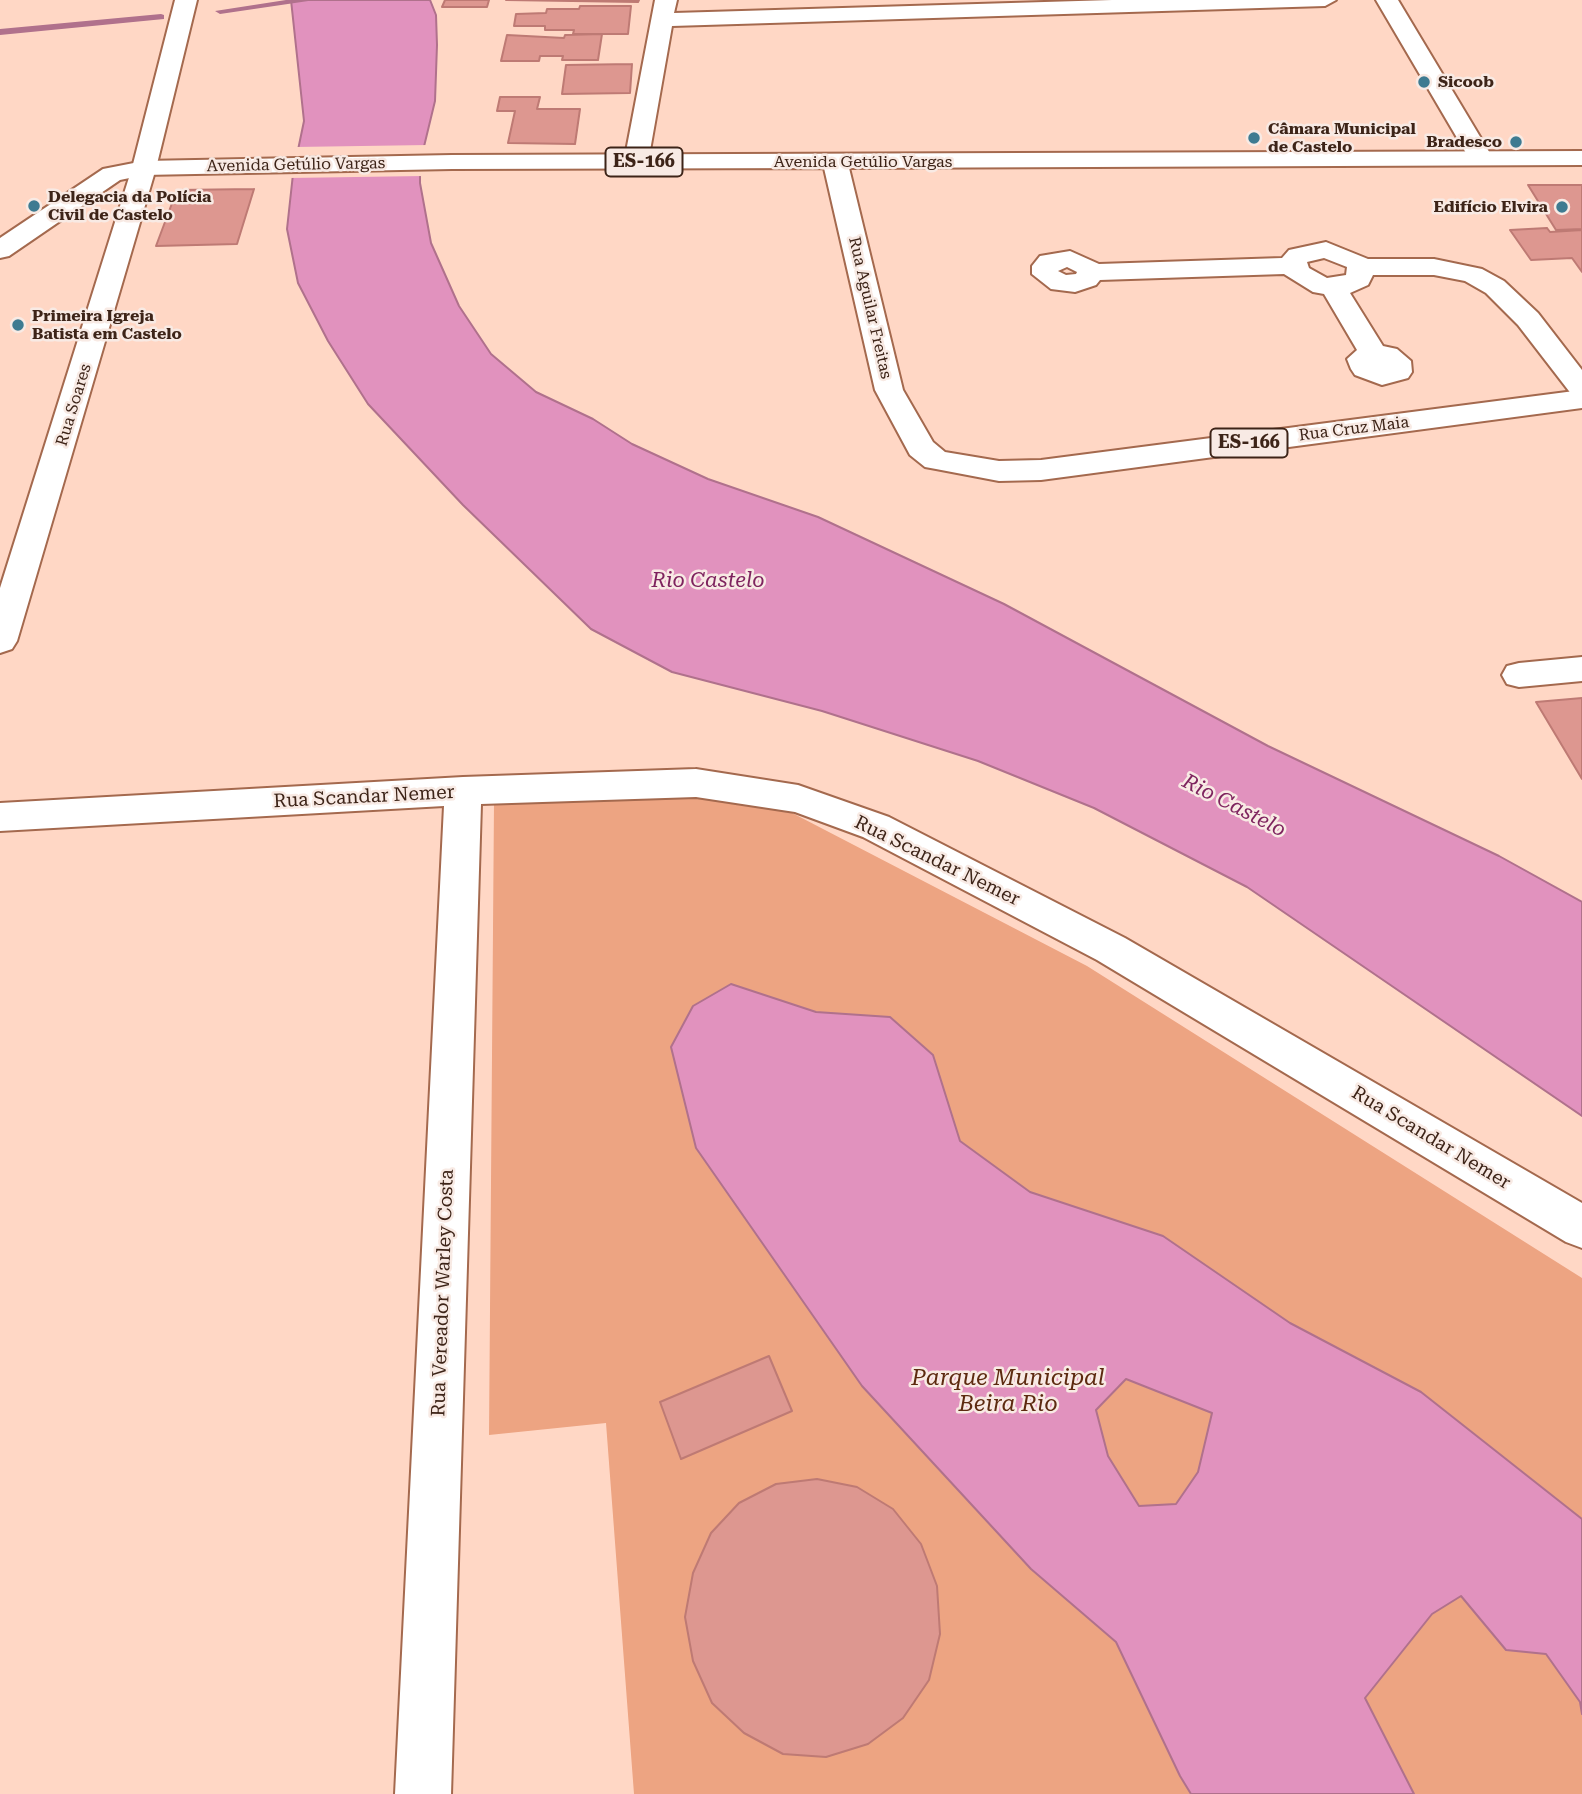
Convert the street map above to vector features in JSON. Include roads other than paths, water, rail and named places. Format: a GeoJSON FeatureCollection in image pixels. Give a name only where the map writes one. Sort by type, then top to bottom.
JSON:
{"type":"FeatureCollection","features":[{"type":"Feature","properties":{"kind":"street","name":"Rua Soares"},"geometry":{"type":"LineString","coordinates":[[0,641],[144,169],[186,0]]}},
{"type":"Feature","properties":{"kind":"street"},"geometry":{"type":"LineString","coordinates":[[636,162],[664,10],[1325,0]]}},
{"type":"Feature","properties":{"kind":"street"},"geometry":{"type":"LineString","coordinates":[[1387,0],[1482,160]]}},
{"type":"Feature","properties":{"kind":"street","name":"Avenida Getúlio Vargas"},"geometry":{"type":"LineString","coordinates":[[144,169],[452,162],[1582,158]]}},
{"type":"Feature","properties":{"kind":"street","name":"Rua Aguilar Freitas"},"geometry":{"type":"LineString","coordinates":[[835,162],[890,390],[921,448]]}},
{"type":"Feature","properties":{"kind":"street","name":"ES-166"},"geometry":{"type":"LineString","coordinates":[[0,250],[112,173],[144,169]]}},
{"type":"Feature","properties":{"kind":"street"},"geometry":{"type":"LineString","coordinates":[[1361,267],[1359,279],[1333,287],[1311,282],[1296,272],[1293,266],[1294,260],[1305,252],[1326,250],[1348,256],[1361,267],[1434,267],[1473,275],[1495,287],[1528,319],[1582,389]]}},
{"type":"Feature","properties":{"kind":"street"},"geometry":{"type":"LineString","coordinates":[[1090,272],[1293,266]]}},
{"type":"Feature","properties":{"kind":"street"},"geometry":{"type":"LineString","coordinates":[[1333,287],[1373,353]]}},
{"type":"Feature","properties":{"kind":"street","name":"Rua Cruz Maia"},"geometry":{"type":"LineString","coordinates":[[921,448],[936,460],[958,466],[999,471],[1041,470],[1582,399]]}},
{"type":"Feature","properties":{"kind":"street"},"geometry":{"type":"LineString","coordinates":[[1520,675],[1582,669]]}},
{"type":"Feature","properties":{"kind":"street","name":"Rua Scandar Nemer"},"geometry":{"type":"LineString","coordinates":[[0,817],[463,792],[696,783],[798,799],[876,827],[1111,950],[1582,1227]]}},
{"type":"Feature","properties":{"kind":"street","name":"Rua Vereador Warley Costa"},"geometry":{"type":"LineString","coordinates":[[424,1794],[463,792]]}},
{"type":"Feature","properties":{"kind":"water","name":"Rio Castelo"},"geometry":{"type":"Polygon","coordinates":[[[291,0],[430,0],[436,15],[435,101],[420,163],[420,183],[431,243],[459,306],[491,354],[536,392],[593,419],[632,444],[708,479],[818,517],[1004,604],[1268,746],[1499,856],[1582,902],[1582,1116],[1247,887],[1094,808],[978,761],[822,711],[672,672],[591,629],[463,505],[368,404],[328,341],[298,283],[287,229],[293,174],[304,121],[291,0]]]}},
{"type":"Feature","properties":{"kind":"water"},"geometry":{"type":"Polygon","coordinates":[[[731,984],[816,1012],[890,1017],[933,1055],[960,1141],[1030,1192],[1163,1236],[1290,1323],[1421,1392],[1582,1519],[1582,1714],[1580,1702],[1546,1654],[1506,1650],[1461,1596],[1432,1614],[1365,1698],[1414,1794],[1191,1794],[1116,1642],[1031,1569],[862,1386],[696,1148],[671,1047],[693,1006],[731,984]],[[1126,1379],[1096,1410],[1108,1456],[1139,1506],[1176,1504],[1198,1472],[1212,1413],[1126,1379]]]}},
{"type":"Feature","properties":{"kind":"waterway"},"geometry":{"type":"LineString","coordinates":[[220,11],[310,0]]}},
{"type":"Feature","properties":{"kind":"waterway"},"geometry":{"type":"LineString","coordinates":[[0,32],[161,17]]}},
{"type":"Feature","properties":{"kind":"place","name":"Sicoob"},"geometry":{"type":"Point","coordinates":[1424,82]}},
{"type":"Feature","properties":{"kind":"place","name":"Câmara Municipal de Castelo"},"geometry":{"type":"Point","coordinates":[1254,138]}},
{"type":"Feature","properties":{"kind":"place","name":"Bradesco"},"geometry":{"type":"Point","coordinates":[1516,142]}},
{"type":"Feature","properties":{"kind":"place","name":"Delegacia da Polícia Civil de Castelo"},"geometry":{"type":"Point","coordinates":[34,206]}},
{"type":"Feature","properties":{"kind":"place","name":"Edifício Elvira"},"geometry":{"type":"Point","coordinates":[1562,207]}},
{"type":"Feature","properties":{"kind":"place","name":"Primeira Igreja Batista em Castelo"},"geometry":{"type":"Point","coordinates":[18,325]}},
{"type":"Feature","properties":{"kind":"park label","name":"Parque Municipal Beira Rio"},"geometry":{"type":"Point","coordinates":[1008,1391]}}]}
